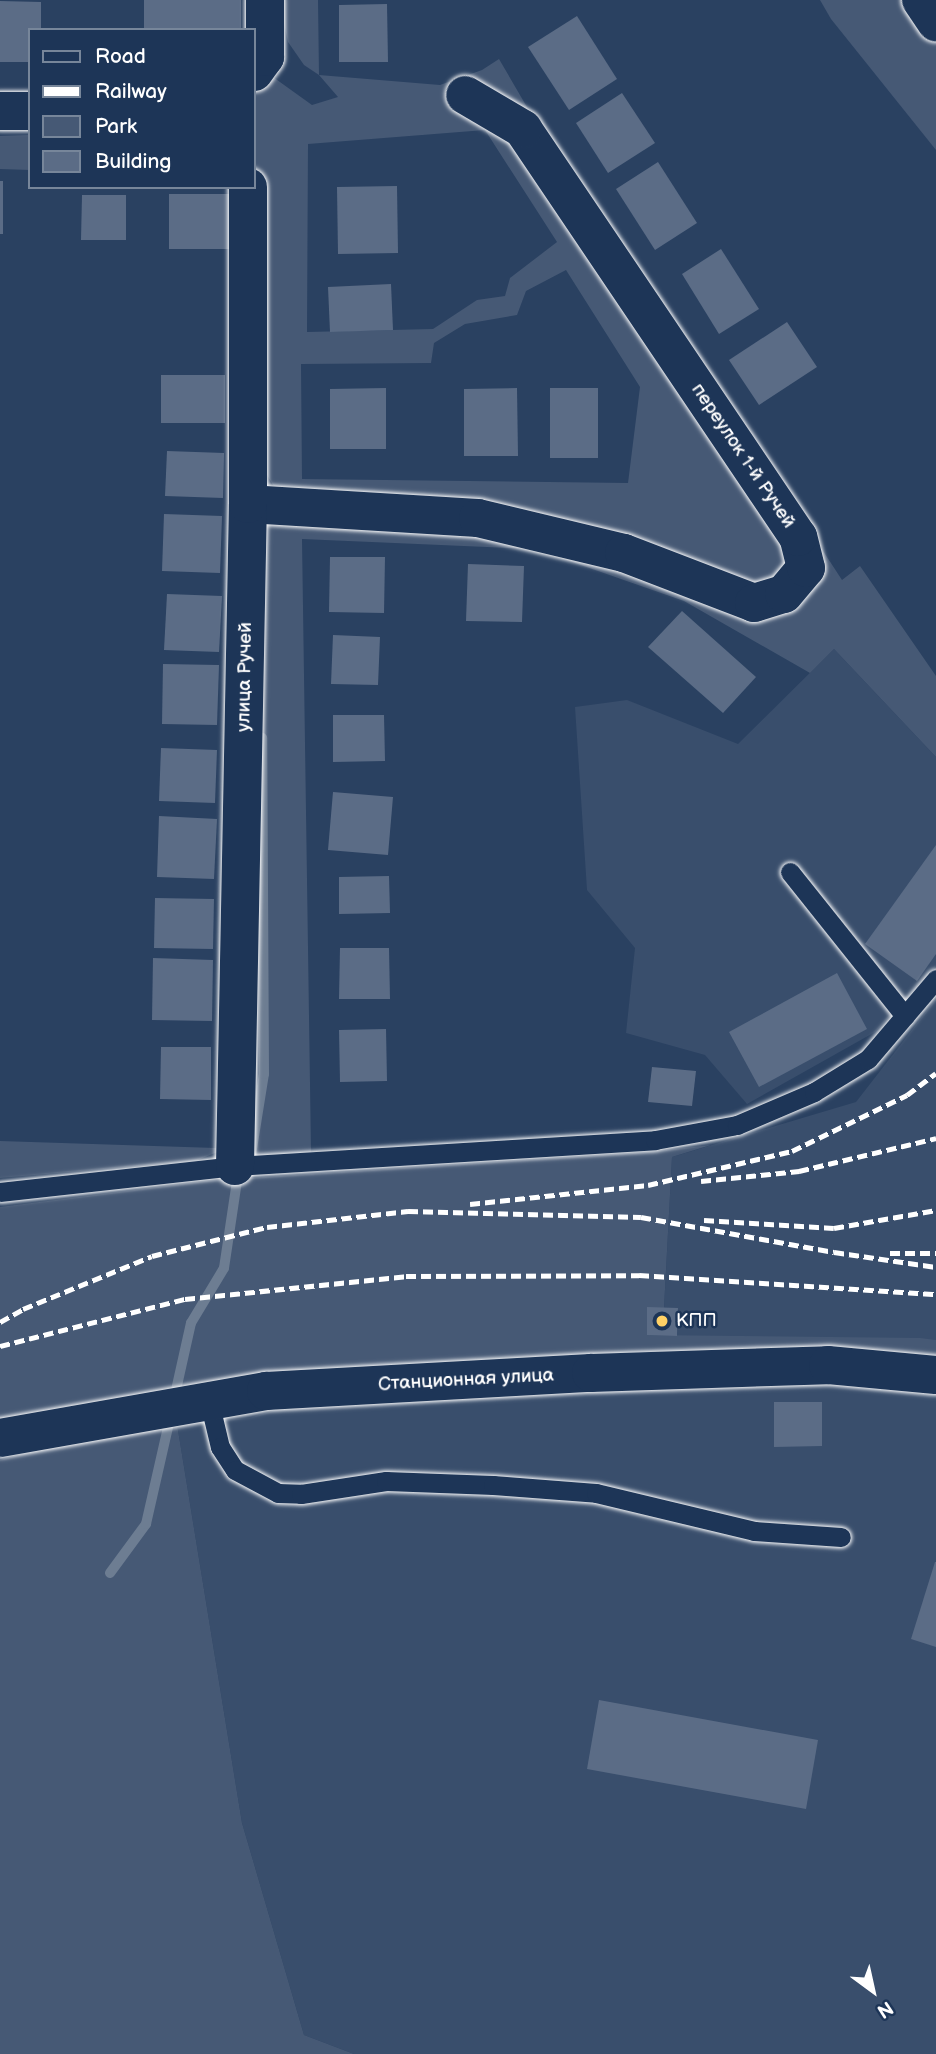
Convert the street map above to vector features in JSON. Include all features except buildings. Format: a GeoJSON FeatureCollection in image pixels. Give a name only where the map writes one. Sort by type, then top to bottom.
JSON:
{"type":"FeatureCollection","features":[{"type":"Feature","properties":{"kind":"street"},"geometry":{"type":"LineString","coordinates":[[256,69],[265,57],[265,0]]}},
{"type":"Feature","properties":{"kind":"street"},"geometry":{"type":"LineString","coordinates":[[920,0],[936,22]]}},
{"type":"Feature","properties":{"kind":"street","name":"переулок 1-й Ручей"},"geometry":{"type":"LineString","coordinates":[[248,504],[478,518],[624,553],[754,603],[784,594],[806,568],[798,537],[523,129],[464,95]]}},
{"type":"Feature","properties":{"kind":"street"},"geometry":{"type":"LineString","coordinates":[[0,111],[28,111]]}},
{"type":"Feature","properties":{"kind":"street","name":"улица Ручей"},"geometry":{"type":"LineString","coordinates":[[235,1166],[248,504],[248,189]]}},
{"type":"Feature","properties":{"kind":"street","name":"Станционная улица"},"geometry":{"type":"LineString","coordinates":[[0,1438],[266,1391],[605,1373],[828,1365],[936,1374]]}},
{"type":"Feature","properties":{"kind":"lane"},"geometry":{"type":"LineString","coordinates":[[790,872],[905,1016]]}},
{"type":"Feature","properties":{"kind":"lane"},"geometry":{"type":"LineString","coordinates":[[0,1192],[235,1166],[656,1140],[737,1125],[814,1092],[868,1059],[936,979]]}},
{"type":"Feature","properties":{"kind":"lane"},"geometry":{"type":"LineString","coordinates":[[209,1401],[220,1447],[236,1470],[278,1493],[301,1494],[386,1481],[493,1485],[596,1493],[754,1531],[841,1537]]}},
{"type":"Feature","properties":{"kind":"shaded area"},"geometry":{"type":"Polygon","coordinates":[[[834,649],[936,757],[936,966],[875,1032],[747,1104],[705,1055],[626,1033],[635,948],[587,890],[575,707],[627,700],[738,744],[834,649]]]}},
{"type":"Feature","properties":{"kind":"shaded area"},"geometry":{"type":"Polygon","coordinates":[[[936,999],[936,1340],[677,1336],[678,1308],[664,1308],[672,1157],[856,1102],[936,999]]]}},
{"type":"Feature","properties":{"kind":"shaded area"},"geometry":{"type":"Polygon","coordinates":[[[834,1380],[936,1388],[936,2054],[354,2054],[304,2035],[242,1823],[177,1424],[249,1418],[288,1407],[834,1380]]]}},
{"type":"Feature","properties":{"kind":"green space"},"geometry":{"type":"Polygon","coordinates":[[[279,0],[318,0],[319,75],[304,65],[288,42],[279,0]]]}},
{"type":"Feature","properties":{"kind":"green space"},"geometry":{"type":"Polygon","coordinates":[[[820,0],[936,0],[936,150],[831,19],[820,0]]]}},
{"type":"Feature","properties":{"kind":"green space"},"geometry":{"type":"Polygon","coordinates":[[[499,59],[794,565],[774,584],[746,592],[294,499],[273,485],[263,468],[256,86],[266,72],[312,105],[338,97],[319,75],[440,85],[482,70],[499,59]],[[485,130],[308,144],[307,332],[433,329],[477,300],[505,296],[510,278],[557,242],[485,130]],[[566,270],[526,291],[517,315],[465,324],[434,343],[431,363],[301,364],[302,479],[628,483],[640,387],[566,270]]]}},
{"type":"Feature","properties":{"kind":"green space"},"geometry":{"type":"Polygon","coordinates":[[[28,135],[28,170],[0,169],[0,136],[28,135]]]}},
{"type":"Feature","properties":{"kind":"green space"},"geometry":{"type":"Polygon","coordinates":[[[239,189],[220,1151],[195,1161],[0,1178],[0,1141],[216,1148],[239,189]]]}},
{"type":"Feature","properties":{"kind":"green space"},"geometry":{"type":"Polygon","coordinates":[[[258,517],[479,528],[624,562],[756,616],[812,534],[842,580],[860,566],[936,676],[936,757],[834,649],[810,673],[684,601],[535,549],[302,539],[311,1152],[243,1158],[258,517]]]}},
{"type":"Feature","properties":{"kind":"green space"},"geometry":{"type":"Polygon","coordinates":[[[711,1145],[672,1157],[664,1308],[647,1308],[647,1335],[920,1338],[936,1340],[936,1360],[826,1350],[645,1351],[255,1379],[0,1425],[0,1207],[206,1181],[649,1152],[711,1145]]]}},
{"type":"Feature","properties":{"kind":"green space"},"geometry":{"type":"Polygon","coordinates":[[[177,1424],[242,1823],[304,2035],[354,2054],[0,2054],[0,1460],[72,1441],[177,1424]]]}},
{"type":"Feature","properties":{"kind":"waterway"},"geometry":{"type":"LineString","coordinates":[[251,1155],[264,1074],[262,738]]}},
{"type":"Feature","properties":{"kind":"waterway"},"geometry":{"type":"LineString","coordinates":[[174,1399],[191,1323],[224,1268],[237,1181],[242,1172]]}},
{"type":"Feature","properties":{"kind":"waterway"},"geometry":{"type":"LineString","coordinates":[[110,1573],[146,1524],[171,1414]]}},
{"type":"Feature","properties":{"kind":"railway"},"geometry":{"type":"LineString","coordinates":[[470,1204],[648,1185],[792,1151],[907,1095],[936,1073]]}},
{"type":"Feature","properties":{"kind":"railway"},"geometry":{"type":"LineString","coordinates":[[701,1181],[799,1171],[936,1138]]}},
{"type":"Feature","properties":{"kind":"railway"},"geometry":{"type":"LineString","coordinates":[[704,1220],[834,1228],[936,1210]]}},
{"type":"Feature","properties":{"kind":"railway"},"geometry":{"type":"LineString","coordinates":[[0,1322],[23,1309],[152,1256],[267,1227],[408,1211],[641,1217],[834,1252],[936,1267]]}},
{"type":"Feature","properties":{"kind":"railway"},"geometry":{"type":"LineString","coordinates":[[890,1253],[936,1253]]}},
{"type":"Feature","properties":{"kind":"railway"},"geometry":{"type":"LineString","coordinates":[[0,1346],[185,1299],[406,1276],[639,1275],[936,1294]]}},
{"type":"Feature","properties":{"kind":"place","name":"КПП"},"geometry":{"type":"Point","coordinates":[662,1321]}}]}
